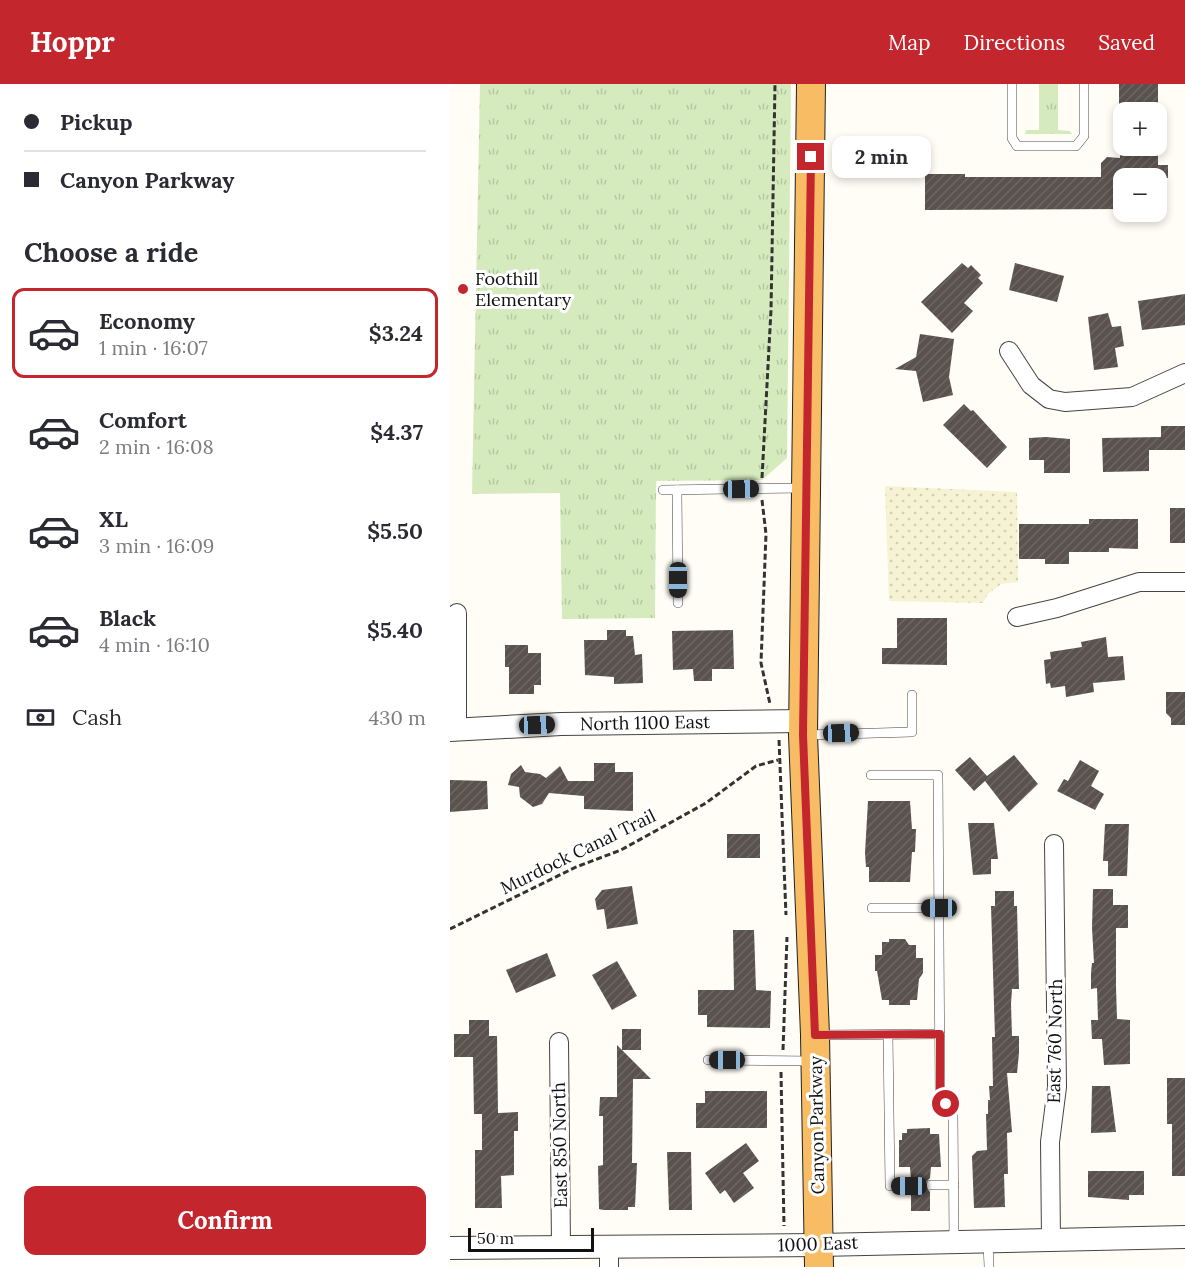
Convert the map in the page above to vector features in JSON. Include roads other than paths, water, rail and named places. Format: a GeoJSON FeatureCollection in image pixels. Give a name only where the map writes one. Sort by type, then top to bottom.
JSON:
{"type":"FeatureCollection","features":[{"type":"Feature","properties":{"kind":"highway","name":"Canyon Parkway"},"geometry":{"type":"LineString","coordinates":[[811,84],[806,488],[795,732],[815,1048],[819,1256]]}},
{"type":"Feature","properties":{"kind":"street"},"geometry":{"type":"LineString","coordinates":[[1009,351],[1031,385],[1049,399],[1065,402],[1121,400],[1148,392],[1185,373]]}},
{"type":"Feature","properties":{"kind":"street"},"geometry":{"type":"LineString","coordinates":[[1017,617],[1057,608],[1139,582],[1185,582]]}},
{"type":"Feature","properties":{"kind":"street"},"geometry":{"type":"LineString","coordinates":[[454,730],[457,613]]}},
{"type":"Feature","properties":{"kind":"street","name":"North 1100 East"},"geometry":{"type":"LineString","coordinates":[[454,730],[561,724],[795,732]]}},
{"type":"Feature","properties":{"kind":"street","name":"East 760 North"},"geometry":{"type":"LineString","coordinates":[[1051,1239],[1050,1142],[1057,1087],[1054,844]]}},
{"type":"Feature","properties":{"kind":"street","name":"East 850 North"},"geometry":{"type":"LineString","coordinates":[[559,1042],[561,1247]]}},
{"type":"Feature","properties":{"kind":"street","name":"1000 East"},"geometry":{"type":"LineString","coordinates":[[450,1248],[561,1247],[609,1257],[819,1256],[954,1242],[1185,1237]]}},
{"type":"Feature","properties":{"kind":"lane"},"geometry":{"type":"LineString","coordinates":[[1012,84],[1012,138],[1017,146],[1076,146],[1084,136],[1084,84]]}},
{"type":"Feature","properties":{"kind":"lane"},"geometry":{"type":"LineString","coordinates":[[663,490],[806,488]]}},
{"type":"Feature","properties":{"kind":"lane"},"geometry":{"type":"LineString","coordinates":[[677,490],[678,603]]}},
{"type":"Feature","properties":{"kind":"lane"},"geometry":{"type":"LineString","coordinates":[[795,732],[912,732],[912,695]]}},
{"type":"Feature","properties":{"kind":"lane"},"geometry":{"type":"LineString","coordinates":[[871,775],[938,775],[940,1094],[953,1114],[954,1242]]}},
{"type":"Feature","properties":{"kind":"lane"},"geometry":{"type":"LineString","coordinates":[[872,908],[939,908]]}},
{"type":"Feature","properties":{"kind":"lane"},"geometry":{"type":"LineString","coordinates":[[708,1060],[782,1061],[815,1048],[888,1035],[940,1034]]}},
{"type":"Feature","properties":{"kind":"lane"},"geometry":{"type":"LineString","coordinates":[[888,1035],[890,1186],[909,1186]]}},
{"type":"Feature","properties":{"kind":"lane"},"geometry":{"type":"LineString","coordinates":[[932,1185],[954,1185]]}},
{"type":"Feature","properties":{"kind":"lane"},"geometry":{"type":"LineString","coordinates":[[988,1241],[988,1267]]}},
{"type":"Feature","properties":{"kind":"place","name":"Foothill Elementary"},"geometry":{"type":"Point","coordinates":[463,289]}}]}
